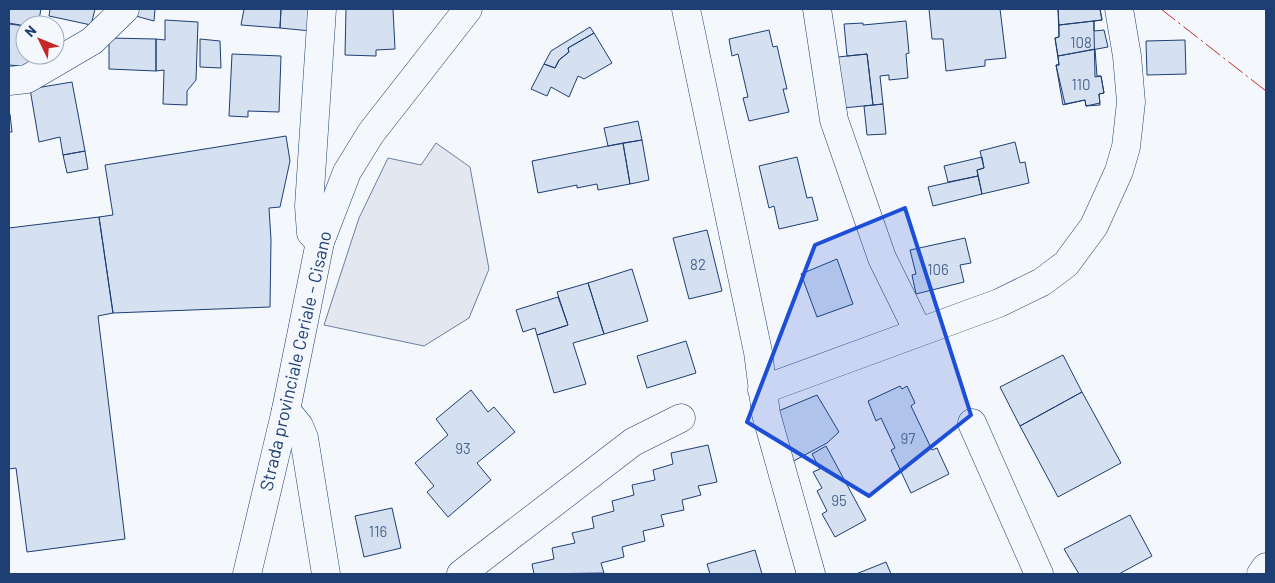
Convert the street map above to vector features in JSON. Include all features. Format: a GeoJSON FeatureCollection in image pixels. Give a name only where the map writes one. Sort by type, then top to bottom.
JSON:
{"type":"FeatureCollection","features":[{"type":"Feature","properties":{"kind":"street"},"geometry":{"type":"LineString","coordinates":[[9,82],[27,79],[92,41],[125,9]]}},
{"type":"Feature","properties":{"kind":"street"},"geometry":{"type":"LineString","coordinates":[[320,242],[311,233],[309,206],[322,9]]}},
{"type":"Feature","properties":{"kind":"street","name":"Strada provinciale Ceriale - Cisano"},"geometry":{"type":"LineString","coordinates":[[247,574],[286,410],[320,242],[347,172],[371,133],[468,9]]}},
{"type":"Feature","properties":{"kind":"street"},"geometry":{"type":"LineString","coordinates":[[686,9],[758,352],[766,414],[811,574]]}},
{"type":"Feature","properties":{"kind":"street"},"geometry":{"type":"LineString","coordinates":[[817,9],[834,120],[882,258],[918,331]]}},
{"type":"Feature","properties":{"kind":"street"},"geometry":{"type":"LineString","coordinates":[[762,390],[918,331],[999,303],[1042,282],[1066,264],[1094,226],[1119,171],[1126,147],[1131,102],[1120,9]]}},
{"type":"Feature","properties":{"kind":"street"},"geometry":{"type":"LineString","coordinates":[[286,410],[299,426],[304,438],[326,574]]}},
{"type":"Feature","properties":{"kind":"street"},"geometry":{"type":"LineString","coordinates":[[462,574],[633,442],[681,418]]}},
{"type":"Feature","properties":{"kind":"street"},"geometry":{"type":"LineString","coordinates":[[972,423],[1039,574]]}},
{"type":"Feature","properties":{"kind":"street"},"geometry":{"type":"LineString","coordinates":[[1262,574],[1266,567]]}},
{"type":"Feature","properties":{"kind":"highlighted area"},"geometry":{"type":"Polygon","coordinates":[[[905,208],[971,415],[869,496],[747,422],[815,245],[905,208]]]}},
{"type":"Feature","properties":{"kind":"shaded area"},"geometry":{"type":"Polygon","coordinates":[[[436,143],[470,167],[489,269],[469,318],[424,346],[324,325],[359,218],[388,158],[421,165],[436,143]]]}},
{"type":"Feature","properties":{"kind":"building"},"geometry":{"type":"Polygon","coordinates":[[[9,9],[41,9],[40,15],[15,15],[15,24],[9,23],[9,9]]]}},
{"type":"Feature","properties":{"kind":"building"},"geometry":{"type":"Polygon","coordinates":[[[50,9],[95,9],[91,25],[65,19],[65,15],[49,15],[50,9]]]}},
{"type":"Feature","properties":{"kind":"building"},"geometry":{"type":"Polygon","coordinates":[[[133,9],[155,9],[154,21],[132,15],[133,9]]]}},
{"type":"Feature","properties":{"kind":"building"},"geometry":{"type":"Polygon","coordinates":[[[244,9],[281,9],[280,28],[241,25],[244,9]]]}},
{"type":"Feature","properties":{"kind":"building"},"geometry":{"type":"Polygon","coordinates":[[[281,9],[313,9],[311,31],[280,28],[281,9]]]}},
{"type":"Feature","properties":{"kind":"building"},"geometry":{"type":"Polygon","coordinates":[[[346,9],[393,9],[395,49],[376,50],[376,56],[345,55],[346,9]]]}},
{"type":"Feature","properties":{"kind":"building"},"geometry":{"type":"Polygon","coordinates":[[[929,9],[1000,9],[1006,58],[985,60],[985,66],[946,71],[943,39],[932,39],[929,9]]]}},
{"type":"Feature","properties":{"kind":"building"},"geometry":{"type":"Polygon","coordinates":[[[1058,9],[1100,9],[1102,20],[1094,21],[1094,31],[1095,77],[1101,76],[1104,93],[1099,94],[1100,103],[1086,106],[1085,100],[1063,105],[1056,65],[1059,65],[1055,38],[1059,37],[1058,9]]]}},
{"type":"Feature","properties":{"kind":"building"},"geometry":{"type":"Polygon","coordinates":[[[1058,9],[1100,9],[1102,20],[1059,25],[1058,9]]]}},
{"type":"Feature","properties":{"kind":"building"},"geometry":{"type":"Polygon","coordinates":[[[165,20],[198,22],[196,80],[187,91],[187,105],[163,104],[164,70],[156,71],[156,39],[165,40],[165,20]]]}},
{"type":"Feature","properties":{"kind":"building"},"geometry":{"type":"Polygon","coordinates":[[[906,21],[909,53],[906,54],[908,78],[889,80],[889,75],[880,76],[883,104],[873,105],[867,54],[847,56],[844,24],[863,23],[863,25],[906,21]]]}},
{"type":"Feature","properties":{"kind":"building"},"geometry":{"type":"Polygon","coordinates":[[[1094,21],[1094,31],[1104,30],[1108,47],[1058,56],[1055,38],[1059,37],[1059,25],[1094,21]]]}},
{"type":"Feature","properties":{"kind":"building"},"geometry":{"type":"Polygon","coordinates":[[[9,24],[15,25],[15,65],[32,65],[32,67],[9,65],[9,24]]]}},
{"type":"Feature","properties":{"kind":"building"},"geometry":{"type":"Polygon","coordinates":[[[590,27],[594,33],[568,48],[569,52],[559,60],[555,68],[544,64],[551,51],[590,27]]]}},
{"type":"Feature","properties":{"kind":"building"},"geometry":{"type":"Polygon","coordinates":[[[769,30],[773,47],[777,46],[787,89],[783,89],[789,112],[749,121],[743,98],[748,97],[738,54],[732,56],[729,39],[769,30]]]}},
{"type":"Feature","properties":{"kind":"building"},"geometry":{"type":"Polygon","coordinates":[[[594,33],[612,63],[584,79],[578,76],[569,97],[551,87],[547,96],[531,89],[544,64],[555,68],[559,60],[569,52],[568,48],[594,33]]]}},
{"type":"Feature","properties":{"kind":"building"},"geometry":{"type":"Polygon","coordinates":[[[109,38],[156,39],[156,71],[109,69],[109,38]]]}},
{"type":"Feature","properties":{"kind":"building"},"geometry":{"type":"Polygon","coordinates":[[[200,39],[220,41],[221,68],[200,67],[200,39]]]}},
{"type":"Feature","properties":{"kind":"building"},"geometry":{"type":"Polygon","coordinates":[[[1185,40],[1186,74],[1147,75],[1146,41],[1185,40]]]}},
{"type":"Feature","properties":{"kind":"building"},"geometry":{"type":"Polygon","coordinates":[[[1095,49],[1097,76],[1101,76],[1104,93],[1099,94],[1100,105],[1086,106],[1085,100],[1065,104],[1056,65],[1059,65],[1058,56],[1095,49]]]}},
{"type":"Feature","properties":{"kind":"building"},"geometry":{"type":"Polygon","coordinates":[[[232,54],[281,56],[279,112],[248,111],[248,117],[229,116],[232,54]]]}},
{"type":"Feature","properties":{"kind":"building"},"geometry":{"type":"Polygon","coordinates":[[[867,54],[873,105],[843,108],[838,57],[867,54]]]}},
{"type":"Feature","properties":{"kind":"building"},"geometry":{"type":"Polygon","coordinates":[[[72,82],[85,151],[63,155],[60,137],[39,142],[30,89],[72,82]]]}},
{"type":"Feature","properties":{"kind":"building"},"geometry":{"type":"Polygon","coordinates":[[[883,104],[886,134],[867,135],[864,106],[883,104]]]}},
{"type":"Feature","properties":{"kind":"building"},"geometry":{"type":"Polygon","coordinates":[[[10,114],[12,132],[9,132],[10,114]]]}},
{"type":"Feature","properties":{"kind":"building"},"geometry":{"type":"Polygon","coordinates":[[[638,121],[642,140],[608,146],[604,128],[638,121]]]}},
{"type":"Feature","properties":{"kind":"building"},"geometry":{"type":"Polygon","coordinates":[[[286,136],[290,161],[280,207],[269,208],[271,240],[270,307],[113,313],[99,217],[113,215],[105,165],[286,136]]]}},
{"type":"Feature","properties":{"kind":"building"},"geometry":{"type":"Polygon","coordinates":[[[642,140],[649,180],[630,184],[623,143],[642,140]]]}},
{"type":"Feature","properties":{"kind":"building"},"geometry":{"type":"Polygon","coordinates":[[[1015,142],[1020,163],[1025,162],[1029,183],[982,194],[977,170],[984,168],[980,151],[1015,142]]]}},
{"type":"Feature","properties":{"kind":"building"},"geometry":{"type":"Polygon","coordinates":[[[623,143],[630,184],[598,190],[597,184],[577,188],[577,185],[538,193],[532,161],[623,143]]]}},
{"type":"Feature","properties":{"kind":"building"},"geometry":{"type":"Polygon","coordinates":[[[85,151],[88,169],[67,173],[63,155],[85,151]]]}},
{"type":"Feature","properties":{"kind":"building"},"geometry":{"type":"Polygon","coordinates":[[[797,157],[807,198],[812,197],[818,220],[779,229],[774,206],[769,208],[759,166],[797,157]]]}},
{"type":"Feature","properties":{"kind":"building"},"geometry":{"type":"Polygon","coordinates":[[[982,157],[984,168],[977,170],[978,176],[948,182],[944,166],[982,157]]]}},
{"type":"Feature","properties":{"kind":"building"},"geometry":{"type":"Polygon","coordinates":[[[978,176],[982,194],[933,206],[928,187],[978,176]]]}},
{"type":"Feature","properties":{"kind":"building"},"geometry":{"type":"Polygon","coordinates":[[[99,217],[113,313],[98,316],[125,539],[27,552],[16,468],[9,469],[9,228],[99,217]]]}},
{"type":"Feature","properties":{"kind":"building"},"geometry":{"type":"Polygon","coordinates":[[[707,230],[722,291],[689,299],[673,238],[707,230]]]}},
{"type":"Feature","properties":{"kind":"building"},"geometry":{"type":"Polygon","coordinates":[[[965,238],[971,263],[960,265],[964,282],[916,294],[912,275],[916,274],[910,250],[965,238]]]}},
{"type":"Feature","properties":{"kind":"building"},"geometry":{"type":"Polygon","coordinates":[[[837,259],[853,304],[817,317],[801,274],[837,259]]]}},
{"type":"Feature","properties":{"kind":"building"},"geometry":{"type":"Polygon","coordinates":[[[632,269],[648,321],[604,334],[588,283],[632,269]]]}},
{"type":"Feature","properties":{"kind":"building"},"geometry":{"type":"Polygon","coordinates":[[[588,283],[604,334],[573,343],[586,384],[554,393],[537,335],[568,325],[557,292],[588,283]]]}},
{"type":"Feature","properties":{"kind":"building"},"geometry":{"type":"Polygon","coordinates":[[[558,297],[568,325],[537,335],[535,328],[523,332],[516,310],[558,297]]]}},
{"type":"Feature","properties":{"kind":"building"},"geometry":{"type":"Polygon","coordinates":[[[686,341],[696,373],[647,388],[637,356],[686,341]]]}},
{"type":"Feature","properties":{"kind":"building"},"geometry":{"type":"Polygon","coordinates":[[[1063,355],[1082,392],[1020,426],[1000,387],[1063,355]]]}},
{"type":"Feature","properties":{"kind":"building"},"geometry":{"type":"Polygon","coordinates":[[[900,386],[902,389],[907,386],[915,403],[911,406],[932,450],[937,448],[949,474],[911,493],[891,450],[895,448],[881,418],[876,421],[868,401],[900,386]]]}},
{"type":"Feature","properties":{"kind":"building"},"geometry":{"type":"Polygon","coordinates":[[[471,390],[488,412],[494,407],[515,432],[477,463],[491,480],[448,517],[427,492],[434,486],[415,463],[448,435],[436,419],[471,390]]]}},
{"type":"Feature","properties":{"kind":"building"},"geometry":{"type":"Polygon","coordinates":[[[1082,392],[1121,463],[1058,497],[1020,426],[1082,392]]]}},
{"type":"Feature","properties":{"kind":"building"},"geometry":{"type":"Polygon","coordinates":[[[817,395],[839,432],[827,443],[790,463],[776,412],[817,395]]]}},
{"type":"Feature","properties":{"kind":"building"},"geometry":{"type":"Polygon","coordinates":[[[708,445],[717,482],[698,486],[701,495],[682,500],[684,510],[661,515],[664,526],[643,531],[645,541],[622,547],[624,557],[601,563],[604,573],[534,574],[532,564],[554,559],[552,548],[575,543],[572,533],[594,528],[592,517],[614,511],[612,501],[634,495],[632,485],[655,480],[653,470],[673,464],[671,453],[708,445]]]}},
{"type":"Feature","properties":{"kind":"building"},"geometry":{"type":"Polygon","coordinates":[[[826,446],[866,520],[835,537],[822,514],[827,511],[817,491],[822,488],[813,472],[820,469],[812,454],[826,446]]]}},
{"type":"Feature","properties":{"kind":"building"},"geometry":{"type":"Polygon","coordinates":[[[392,508],[401,548],[364,557],[355,516],[392,508]]]}},
{"type":"Feature","properties":{"kind":"building"},"geometry":{"type":"Polygon","coordinates":[[[1130,515],[1152,556],[1119,574],[1079,574],[1064,549],[1130,515]]]}},
{"type":"Feature","properties":{"kind":"building"},"geometry":{"type":"Polygon","coordinates":[[[755,550],[762,574],[710,574],[707,564],[755,550]]]}},
{"type":"Feature","properties":{"kind":"building"},"geometry":{"type":"Polygon","coordinates":[[[886,562],[891,574],[856,574],[886,562]]]}},
{"type":"Feature","properties":{"kind":"power"},"geometry":{"type":"LineString","coordinates":[[1161,9],[1266,91]]}}]}
